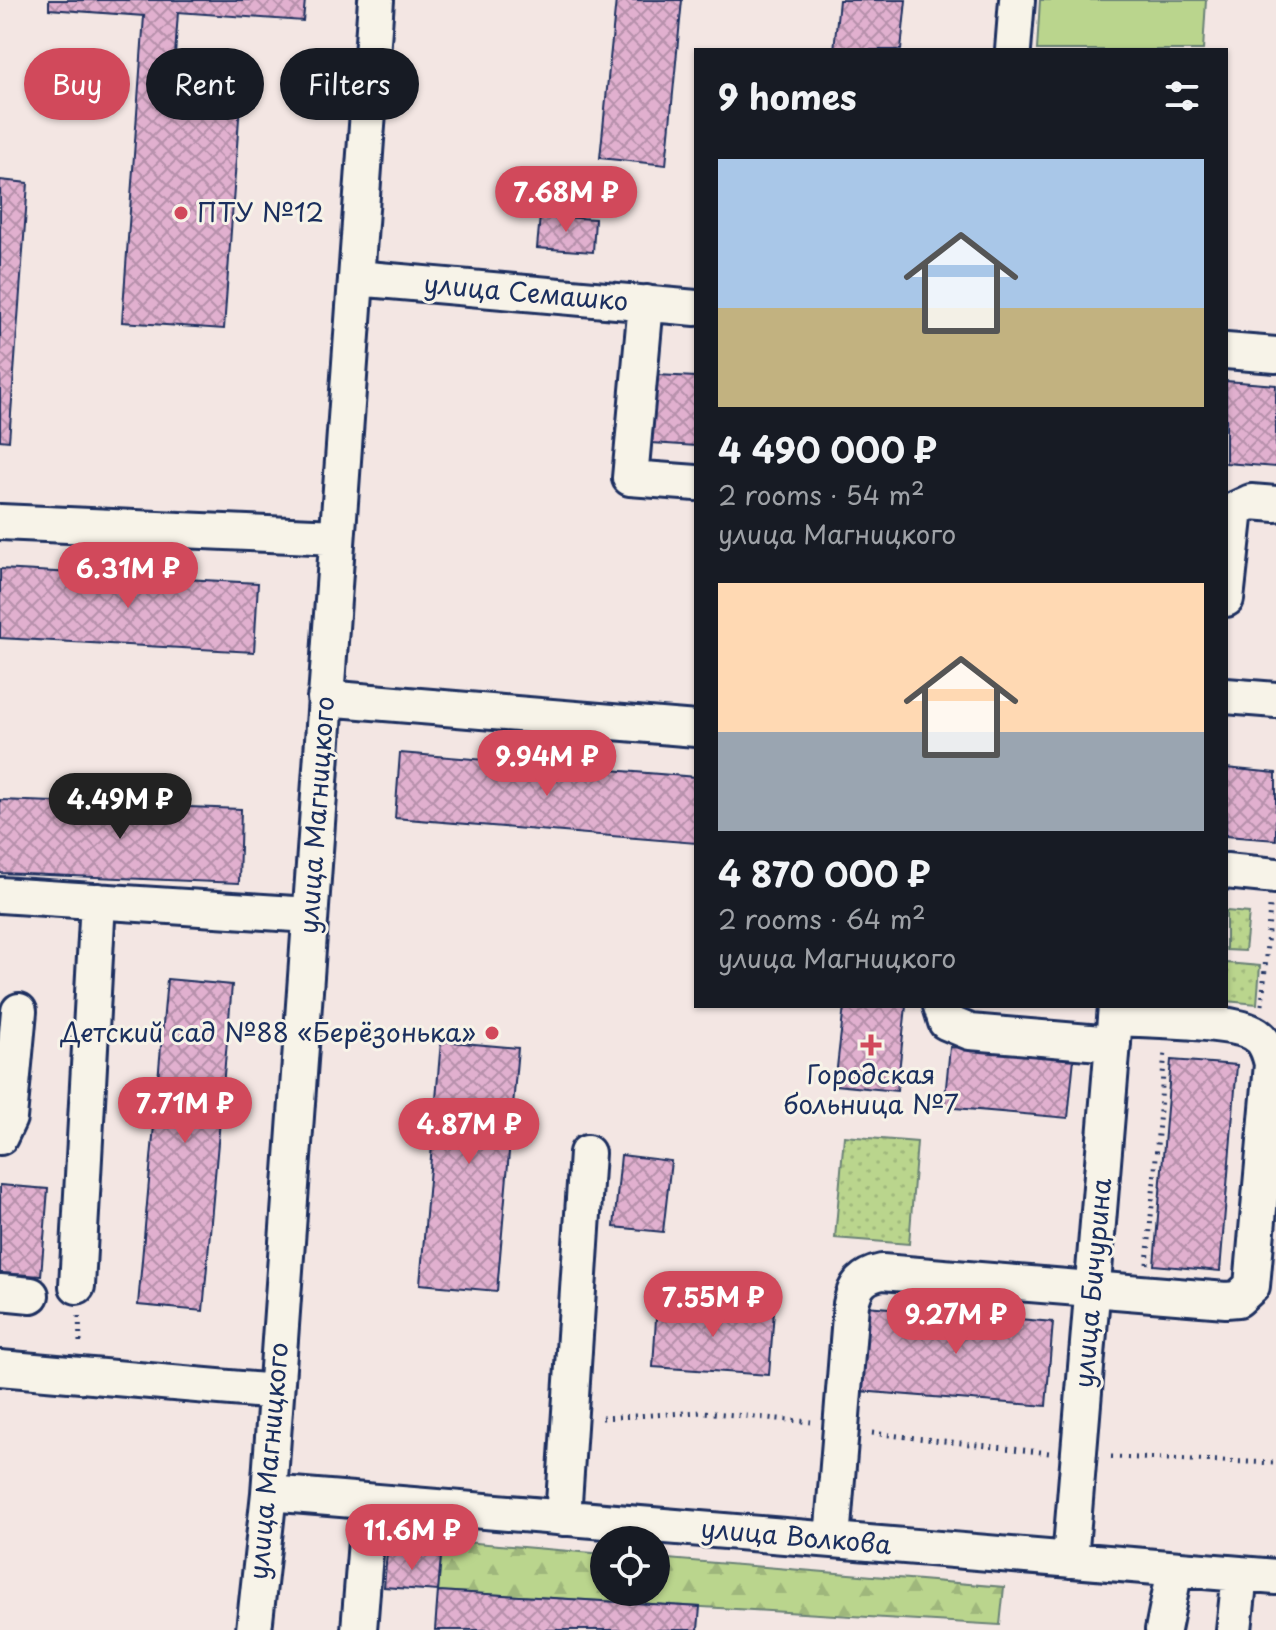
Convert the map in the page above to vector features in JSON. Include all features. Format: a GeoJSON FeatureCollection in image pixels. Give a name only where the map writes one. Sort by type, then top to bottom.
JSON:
{"type":"FeatureCollection","features":[{"type":"Feature","properties":{"kind":"street","name":"улица Магницкого"},"geometry":{"type":"LineString","coordinates":[[254,1630],[269,1493],[376,0]]}},
{"type":"Feature","properties":{"kind":"street"},"geometry":{"type":"LineString","coordinates":[[1013,48],[1017,0]]}},
{"type":"Feature","properties":{"kind":"street","name":"улица Семашко"},"geometry":{"type":"LineString","coordinates":[[356,278],[694,308]]}},
{"type":"Feature","properties":{"kind":"street"},"geometry":{"type":"LineString","coordinates":[[646,303],[630,478],[694,483]]}},
{"type":"Feature","properties":{"kind":"street"},"geometry":{"type":"LineString","coordinates":[[1228,351],[1276,355]]}},
{"type":"Feature","properties":{"kind":"street"},"geometry":{"type":"LineString","coordinates":[[1228,581],[1236,509],[1251,502],[1276,504]]}},
{"type":"Feature","properties":{"kind":"street"},"geometry":{"type":"LineString","coordinates":[[0,522],[337,537]]}},
{"type":"Feature","properties":{"kind":"street"},"geometry":{"type":"LineString","coordinates":[[1228,696],[1276,700]]}},
{"type":"Feature","properties":{"kind":"street"},"geometry":{"type":"LineString","coordinates":[[325,698],[694,729]]}},
{"type":"Feature","properties":{"kind":"street"},"geometry":{"type":"LineString","coordinates":[[1228,871],[1274,876]]}},
{"type":"Feature","properties":{"kind":"street"},"geometry":{"type":"LineString","coordinates":[[0,895],[310,915]]}},
{"type":"Feature","properties":{"kind":"street"},"geometry":{"type":"LineString","coordinates":[[77,1286],[98,901]]}},
{"type":"Feature","properties":{"kind":"street"},"geometry":{"type":"LineString","coordinates":[[832,1540],[851,1304],[858,1283],[882,1272],[1226,1300],[1238,1299],[1252,1286],[1272,1064],[1259,1037],[1239,1028],[1168,1022],[970,1032],[946,1022],[942,1008]]}},
{"type":"Feature","properties":{"kind":"street"},"geometry":{"type":"LineString","coordinates":[[0,1137],[9,1118],[19,1011]]}},
{"type":"Feature","properties":{"kind":"street","name":"улица Бичурина"},"geometry":{"type":"LineString","coordinates":[[1070,1560],[1115,1023]]}},
{"type":"Feature","properties":{"kind":"street"},"geometry":{"type":"LineString","coordinates":[[563,1518],[587,1153]]}},
{"type":"Feature","properties":{"kind":"street"},"geometry":{"type":"LineString","coordinates":[[0,1368],[276,1392]]}},
{"type":"Feature","properties":{"kind":"street","name":"улица Волкова"},"geometry":{"type":"LineString","coordinates":[[269,1493],[1276,1577]]}},
{"type":"Feature","properties":{"kind":"street"},"geometry":{"type":"LineString","coordinates":[[359,1630],[369,1502]]}},
{"type":"Feature","properties":{"kind":"street"},"geometry":{"type":"LineString","coordinates":[[1163,1630],[1175,1569]]}},
{"type":"Feature","properties":{"kind":"street"},"geometry":{"type":"LineString","coordinates":[[1234,1630],[1240,1574]]}},
{"type":"Feature","properties":{"kind":"path"},"geometry":{"type":"LineString","coordinates":[[1259,1037],[1274,876]]}},
{"type":"Feature","properties":{"kind":"path"},"geometry":{"type":"LineString","coordinates":[[1145,1293],[1168,1022]]}},
{"type":"Feature","properties":{"kind":"path"},"geometry":{"type":"LineString","coordinates":[[77,1286],[82,1375]]}},
{"type":"Feature","properties":{"kind":"path"},"geometry":{"type":"LineString","coordinates":[[1078,1456],[1276,1463]]}},
{"type":"Feature","properties":{"kind":"green space"},"geometry":{"type":"Polygon","coordinates":[[[1040,0],[1206,0],[1203,48],[1037,48],[1040,0]]]}},
{"type":"Feature","properties":{"kind":"green space"},"geometry":{"type":"Polygon","coordinates":[[[1228,911],[1249,913],[1245,951],[1228,950],[1228,911]]]}},
{"type":"Feature","properties":{"kind":"green space"},"geometry":{"type":"Polygon","coordinates":[[[1228,963],[1260,966],[1257,1004],[1228,1001],[1228,963]]]}},
{"type":"Feature","properties":{"kind":"green space"},"geometry":{"type":"Polygon","coordinates":[[[844,1136],[917,1142],[909,1244],[835,1238],[844,1136]]]}},
{"type":"Feature","properties":{"kind":"green space"},"geometry":{"type":"Polygon","coordinates":[[[453,1541],[590,1553],[590,1600],[438,1591],[441,1556],[453,1541]]]}},
{"type":"Feature","properties":{"kind":"green space"},"geometry":{"type":"Polygon","coordinates":[[[670,1559],[1004,1587],[1000,1625],[670,1605],[670,1559]]]}},
{"type":"Feature","properties":{"kind":"building","name":"ПТУ №12"},"geometry":{"type":"Polygon","coordinates":[[[49,0],[305,0],[303,21],[178,12],[176,48],[146,48],[146,120],[239,120],[224,329],[122,322],[144,16],[49,9],[49,0]]]}},
{"type":"Feature","properties":{"kind":"building"},"geometry":{"type":"Polygon","coordinates":[[[616,0],[682,0],[666,165],[600,158],[616,0]]]}},
{"type":"Feature","properties":{"kind":"building"},"geometry":{"type":"Polygon","coordinates":[[[839,0],[906,0],[901,48],[834,48],[839,0]]]}},
{"type":"Feature","properties":{"kind":"building"},"geometry":{"type":"Polygon","coordinates":[[[0,180],[28,183],[9,441],[0,440],[0,180]]]}},
{"type":"Feature","properties":{"kind":"building"},"geometry":{"type":"Polygon","coordinates":[[[540,216],[595,219],[593,252],[537,248],[540,216]]]}},
{"type":"Feature","properties":{"kind":"building"},"geometry":{"type":"Polygon","coordinates":[[[657,375],[694,377],[694,446],[652,443],[657,375]]]}},
{"type":"Feature","properties":{"kind":"building"},"geometry":{"type":"Polygon","coordinates":[[[1228,381],[1276,385],[1276,467],[1228,463],[1228,381]]]}},
{"type":"Feature","properties":{"kind":"building"},"geometry":{"type":"Polygon","coordinates":[[[0,569],[258,583],[254,652],[0,638],[0,569]]]}},
{"type":"Feature","properties":{"kind":"building"},"geometry":{"type":"Polygon","coordinates":[[[400,753],[694,777],[694,843],[395,818],[400,753]]]}},
{"type":"Feature","properties":{"kind":"building"},"geometry":{"type":"Polygon","coordinates":[[[1228,768],[1276,773],[1276,840],[1228,836],[1228,768]]]}},
{"type":"Feature","properties":{"kind":"building"},"geometry":{"type":"Polygon","coordinates":[[[0,800],[241,809],[239,883],[0,873],[0,800]]]}},
{"type":"Feature","properties":{"kind":"building"},"geometry":{"type":"Polygon","coordinates":[[[167,979],[232,985],[203,1311],[138,1305],[167,979]]]}},
{"type":"Feature","properties":{"kind":"building","name":"Городская больница №7"},"geometry":{"type":"Polygon","coordinates":[[[844,1008],[906,1008],[897,1091],[835,1085],[844,1008]]]}},
{"type":"Feature","properties":{"kind":"building"},"geometry":{"type":"Polygon","coordinates":[[[441,1041],[518,1048],[497,1291],[420,1284],[441,1041]]]}},
{"type":"Feature","properties":{"kind":"building"},"geometry":{"type":"Polygon","coordinates":[[[950,1047],[1074,1058],[1068,1118],[944,1107],[950,1047]]]}},
{"type":"Feature","properties":{"kind":"building"},"geometry":{"type":"Polygon","coordinates":[[[1171,1060],[1237,1065],[1220,1271],[1154,1265],[1171,1060]]]}},
{"type":"Feature","properties":{"kind":"building"},"geometry":{"type":"Polygon","coordinates":[[[621,1155],[671,1161],[663,1232],[614,1227],[621,1155]]]}},
{"type":"Feature","properties":{"kind":"building"},"geometry":{"type":"Polygon","coordinates":[[[0,1185],[48,1189],[41,1276],[0,1273],[0,1185]]]}},
{"type":"Feature","properties":{"kind":"building"},"geometry":{"type":"Polygon","coordinates":[[[657,1302],[774,1311],[769,1375],[653,1367],[657,1302]]]}},
{"type":"Feature","properties":{"kind":"building"},"geometry":{"type":"Polygon","coordinates":[[[866,1306],[1053,1322],[1046,1406],[859,1391],[866,1306]]]}},
{"type":"Feature","properties":{"kind":"building"},"geometry":{"type":"Polygon","coordinates":[[[387,1552],[441,1556],[438,1591],[384,1587],[387,1552]]]}},
{"type":"Feature","properties":{"kind":"building"},"geometry":{"type":"Polygon","coordinates":[[[438,1591],[590,1600],[590,1606],[700,1607],[698,1630],[435,1630],[438,1591]]]}},
{"type":"Feature","properties":{"kind":"place","name":"ПТУ №12"},"geometry":{"type":"Point","coordinates":[181,213]}},
{"type":"Feature","properties":{"kind":"place","name":"Детский сад №88 «Берёзонька»"},"geometry":{"type":"Point","coordinates":[492,1033]}},
{"type":"Feature","properties":{"kind":"place","name":"Городская больница №7"},"geometry":{"type":"Point","coordinates":[871,1045]}}]}
